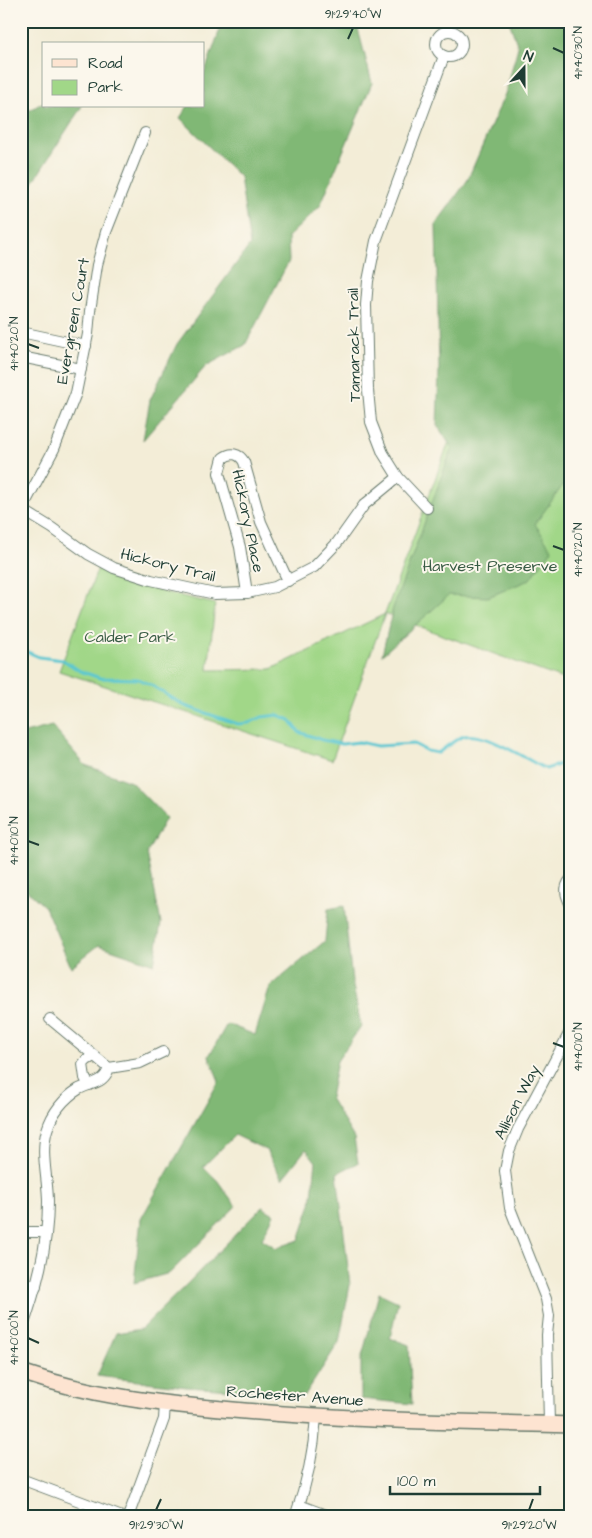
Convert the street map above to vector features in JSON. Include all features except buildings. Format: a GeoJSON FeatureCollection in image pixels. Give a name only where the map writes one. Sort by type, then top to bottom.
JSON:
{"type":"FeatureCollection","features":[{"type":"Feature","properties":{"kind":"main road","name":"Rochester Avenue"},"geometry":{"type":"LineString","coordinates":[[21,1372],[76,1388],[165,1404],[316,1416],[571,1424]]}},
{"type":"Feature","properties":{"kind":"street"},"geometry":{"type":"LineString","coordinates":[[454,26],[461,47],[456,55],[452,57],[444,56],[437,50],[437,39],[442,33],[454,26]]}},
{"type":"Feature","properties":{"kind":"street","name":"Tamarack Trail"},"geometry":{"type":"LineString","coordinates":[[427,508],[398,477],[383,453],[371,422],[366,327],[368,281],[376,241],[444,56]]}},
{"type":"Feature","properties":{"kind":"street","name":"Evergreen Court"},"geometry":{"type":"LineString","coordinates":[[22,509],[54,449],[76,393],[86,346],[97,266],[106,232],[145,133]]}},
{"type":"Feature","properties":{"kind":"street"},"geometry":{"type":"LineString","coordinates":[[21,332],[86,346]]}},
{"type":"Feature","properties":{"kind":"street"},"geometry":{"type":"LineString","coordinates":[[21,357],[81,369]]}},
{"type":"Feature","properties":{"kind":"street","name":"Hickory Place"},"geometry":{"type":"LineString","coordinates":[[247,593],[240,547],[219,473],[223,458],[228,454],[235,454],[241,457],[244,462],[261,522],[288,581]]}},
{"type":"Feature","properties":{"kind":"street","name":"Hickory Trail"},"geometry":{"type":"LineString","coordinates":[[22,509],[88,554],[114,568],[151,580],[215,594],[247,593],[288,581],[314,567],[337,543],[364,505],[398,477]]}},
{"type":"Feature","properties":{"kind":"street"},"geometry":{"type":"LineString","coordinates":[[571,879],[566,888],[566,896],[571,905]]}},
{"type":"Feature","properties":{"kind":"street"},"geometry":{"type":"LineString","coordinates":[[50,1019],[109,1068],[140,1063],[163,1052]]}},
{"type":"Feature","properties":{"kind":"street","name":"Allison Way"},"geometry":{"type":"LineString","coordinates":[[549,1424],[547,1335],[549,1316],[546,1299],[510,1208],[505,1171],[509,1151],[518,1129],[571,1030]]}},
{"type":"Feature","properties":{"kind":"street"},"geometry":{"type":"LineString","coordinates":[[89,1085],[84,1078],[84,1064],[94,1056]]}},
{"type":"Feature","properties":{"kind":"street"},"geometry":{"type":"LineString","coordinates":[[21,1332],[36,1287],[46,1232],[48,1200],[44,1154],[47,1130],[59,1106],[80,1088],[103,1079],[109,1068]]}},
{"type":"Feature","properties":{"kind":"street"},"geometry":{"type":"LineString","coordinates":[[21,1232],[46,1232]]}},
{"type":"Feature","properties":{"kind":"street"},"geometry":{"type":"LineString","coordinates":[[21,1281],[36,1287]]}},
{"type":"Feature","properties":{"kind":"street"},"geometry":{"type":"LineString","coordinates":[[128,1517],[164,1419],[165,1404]]}},
{"type":"Feature","properties":{"kind":"street"},"geometry":{"type":"LineString","coordinates":[[295,1517],[309,1472],[316,1416]]}},
{"type":"Feature","properties":{"kind":"street"},"geometry":{"type":"LineString","coordinates":[[21,1479],[122,1517]]}},
{"type":"Feature","properties":{"kind":"street"},"geometry":{"type":"LineString","coordinates":[[299,1505],[330,1517]]}},
{"type":"Feature","properties":{"kind":"green space"},"geometry":{"type":"Polygon","coordinates":[[[223,21],[359,21],[357,25],[372,83],[320,206],[288,237],[289,261],[245,345],[206,366],[143,440],[150,400],[177,344],[250,245],[240,177],[180,118],[187,108],[205,108],[205,71],[223,21]]]}},
{"type":"Feature","properties":{"kind":"green space","name":"Harvest Preserve"},"geometry":{"type":"Polygon","coordinates":[[[509,21],[571,21],[571,474],[535,524],[552,550],[529,580],[488,597],[449,595],[382,655],[393,608],[452,448],[437,425],[439,371],[436,224],[467,181],[505,94],[518,47],[509,21]]]}},
{"type":"Feature","properties":{"kind":"green space"},"geometry":{"type":"Polygon","coordinates":[[[42,103],[42,108],[81,108],[21,201],[21,115],[42,103]]]}},
{"type":"Feature","properties":{"kind":"green space","name":"Harvest Preserve"},"geometry":{"type":"Polygon","coordinates":[[[571,113],[571,682],[385,614],[571,113]]]}},
{"type":"Feature","properties":{"kind":"green space","name":"Calder Park"},"geometry":{"type":"Polygon","coordinates":[[[98,568],[164,592],[215,604],[208,670],[271,669],[385,614],[332,760],[59,671],[98,568]]]}},
{"type":"Feature","properties":{"kind":"green space"},"geometry":{"type":"Polygon","coordinates":[[[52,726],[85,765],[131,782],[166,818],[147,853],[161,923],[154,964],[99,945],[71,967],[45,907],[21,885],[21,734],[52,726]]]}},
{"type":"Feature","properties":{"kind":"green space"},"geometry":{"type":"Polygon","coordinates":[[[344,906],[352,981],[361,1026],[337,1061],[330,1098],[354,1138],[358,1163],[337,1173],[350,1285],[339,1342],[305,1395],[187,1387],[97,1376],[116,1333],[141,1329],[262,1207],[274,1214],[262,1239],[276,1248],[299,1240],[311,1204],[316,1162],[306,1149],[282,1179],[266,1150],[235,1135],[203,1167],[217,1180],[236,1206],[170,1273],[134,1283],[141,1219],[219,1081],[209,1056],[227,1024],[255,1035],[270,987],[325,941],[328,909],[344,906]]]}},
{"type":"Feature","properties":{"kind":"green space"},"geometry":{"type":"Polygon","coordinates":[[[379,1293],[398,1302],[390,1338],[409,1345],[412,1404],[361,1399],[361,1360],[379,1293]]]}},
{"type":"Feature","properties":{"kind":"waterway"},"geometry":{"type":"LineString","coordinates":[[21,649],[39,657],[63,660],[80,671],[100,678],[138,679],[185,706],[238,724],[249,723],[262,717],[278,715],[290,720],[299,732],[322,740],[342,744],[359,742],[377,746],[414,744],[427,751],[438,753],[461,737],[473,736],[506,747],[546,769],[558,765],[571,757]]}}]}
